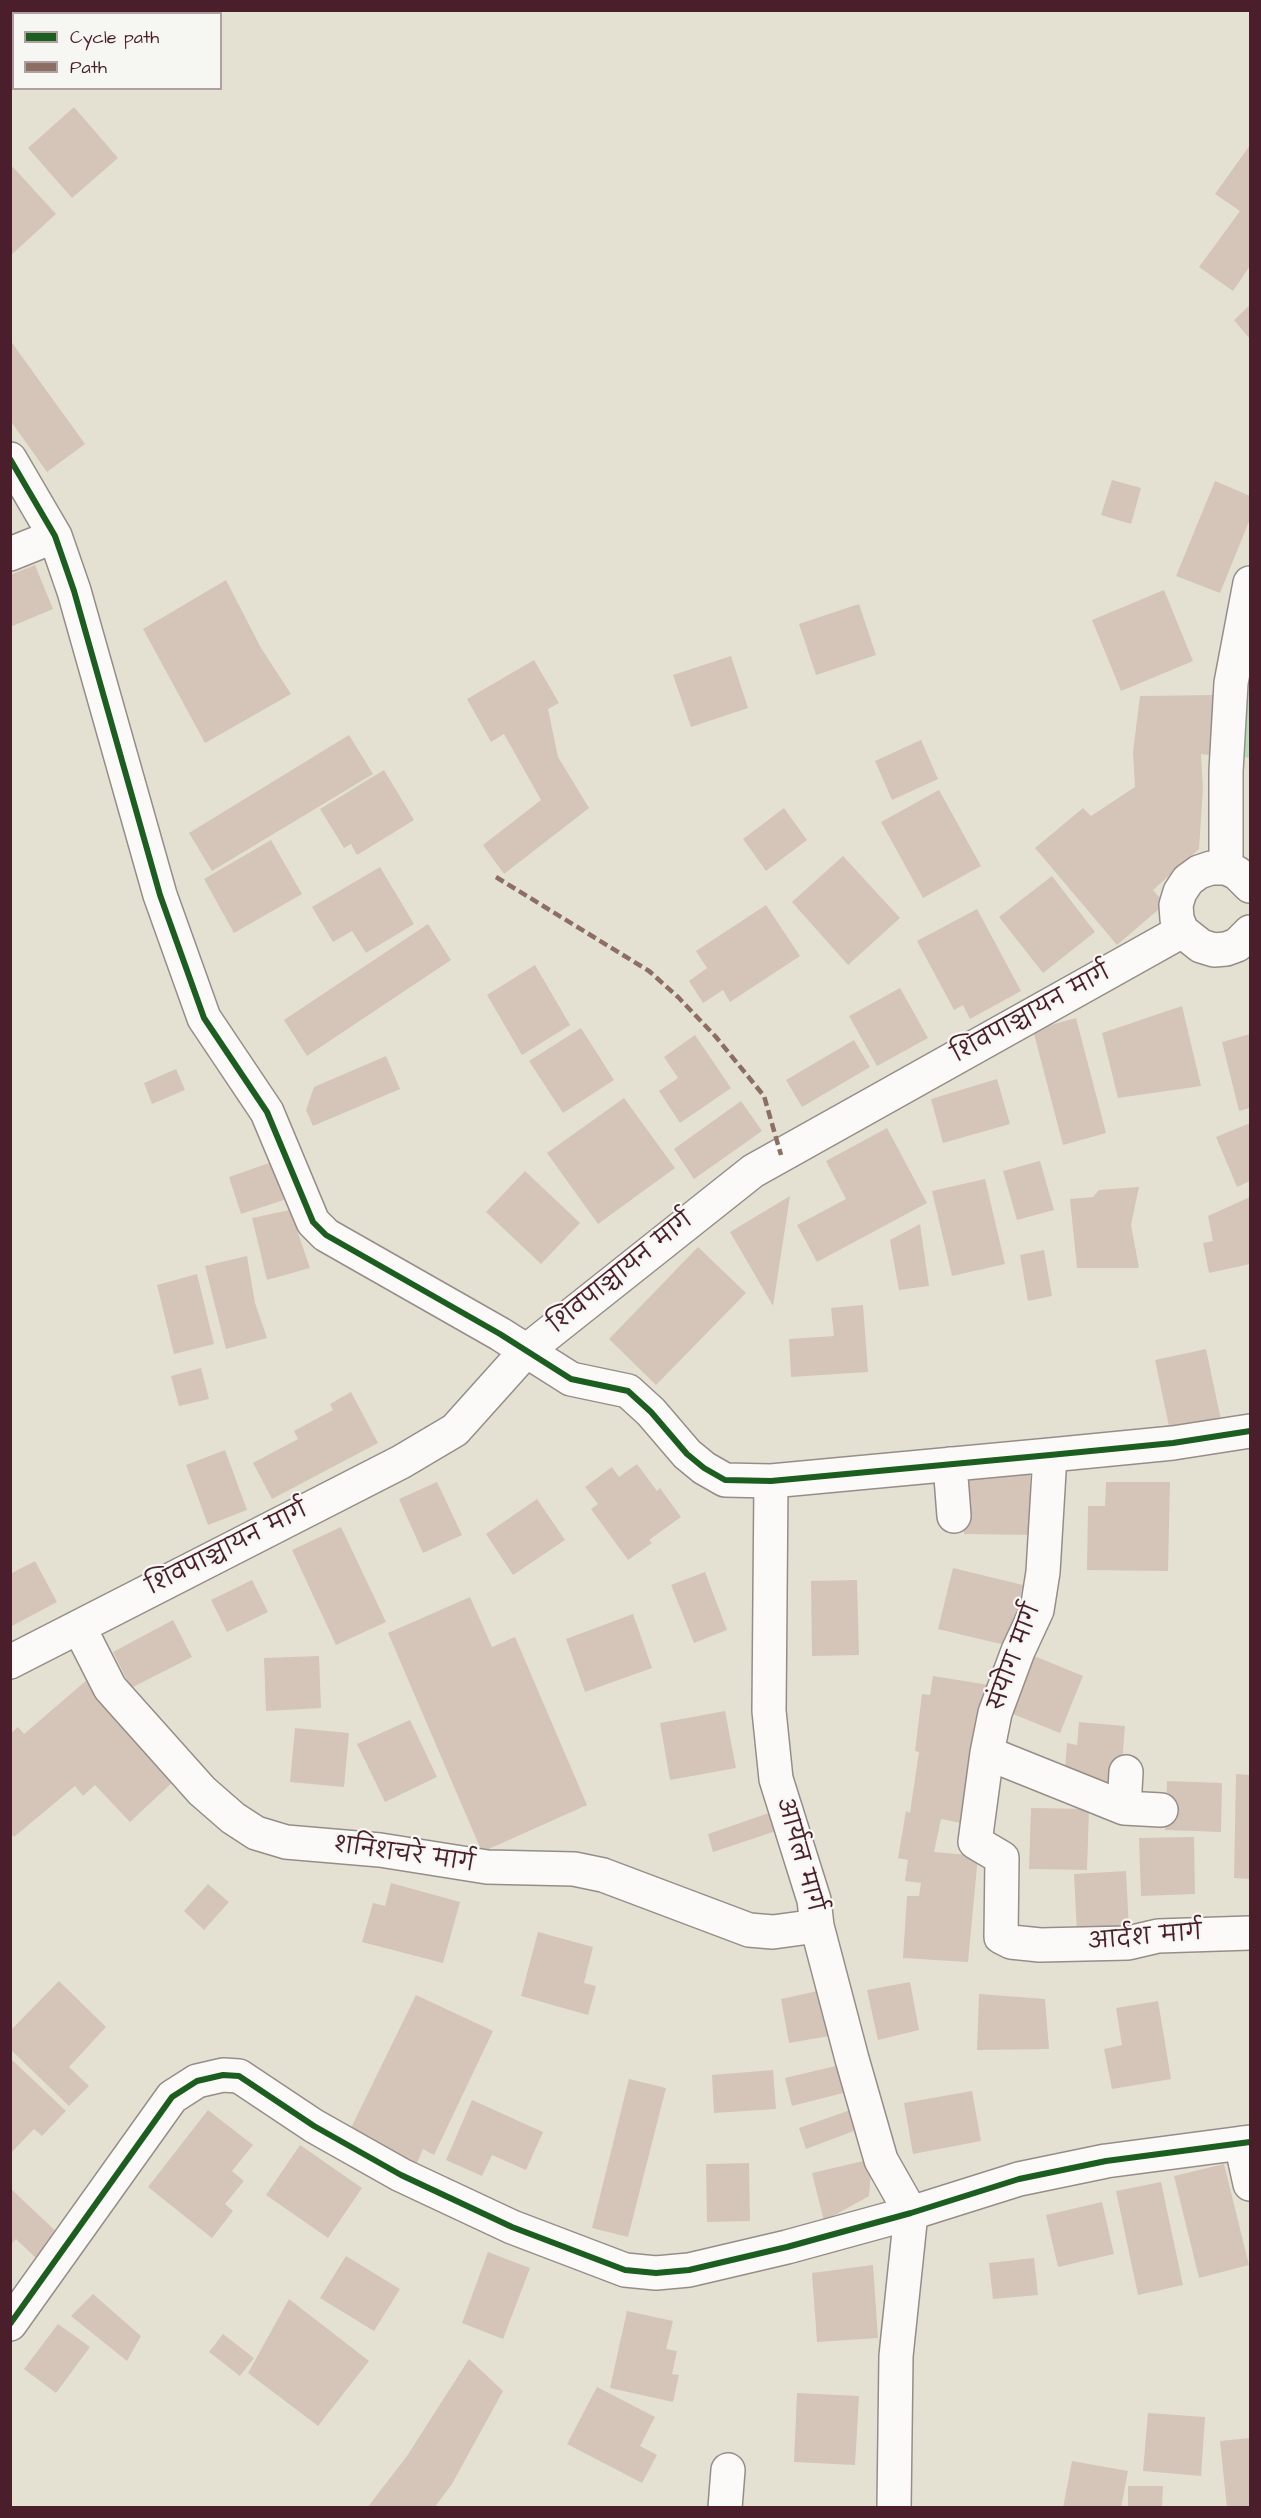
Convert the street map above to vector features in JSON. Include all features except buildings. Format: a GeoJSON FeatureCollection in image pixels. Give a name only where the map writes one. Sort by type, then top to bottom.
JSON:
{"type":"FeatureCollection","features":[{"type":"Feature","properties":{"kind":"street"},"geometry":{"type":"LineString","coordinates":[[10,459],[55,536],[96,662],[160,895],[204,1018],[267,1112],[313,1222],[326,1235],[500,1334],[525,1352],[571,1379],[628,1391],[651,1412],[687,1454],[704,1468],[725,1480],[771,1481],[1173,1443],[1251,1431]]}},
{"type":"Feature","properties":{"kind":"street"},"geometry":{"type":"LineString","coordinates":[[10,554],[55,536]]}},
{"type":"Feature","properties":{"kind":"street"},"geometry":{"type":"LineString","coordinates":[[1246,946],[1214,950],[1196,943],[1182,931],[1177,919],[1176,905],[1180,892],[1188,880],[1198,872],[1211,868],[1243,877],[1226,771],[1231,683],[1251,583]]}},
{"type":"Feature","properties":{"kind":"street","name":"शिवपाञ्चायन मार्ग"},"geometry":{"type":"LineString","coordinates":[[10,1662],[401,1462],[455,1430],[525,1352],[753,1171],[1182,931]]}},
{"type":"Feature","properties":{"kind":"street","name":"संयोग मार्ग"},"geometry":{"type":"LineString","coordinates":[[1040,1945],[1011,1942],[1000,1937],[1002,1858],[975,1842],[995,1713],[1037,1610],[1043,1572],[1050,1455]]}},
{"type":"Feature","properties":{"kind":"street"},"geometry":{"type":"LineString","coordinates":[[950,1464],[954,1516]]}},
{"type":"Feature","properties":{"kind":"street","name":"आर्यल मार्ग"},"geometry":{"type":"LineString","coordinates":[[771,1481],[769,1711],[776,1779],[814,1900],[817,1926],[881,2160],[911,2213]]}},
{"type":"Feature","properties":{"kind":"street","name":"शनिशचरे मार्ग"},"geometry":{"type":"LineString","coordinates":[[79,1627],[110,1688],[202,1791],[232,1818],[256,1833],[286,1842],[380,1850],[487,1867],[574,1869],[603,1875],[749,1930],[773,1932],[817,1926]]}},
{"type":"Feature","properties":{"kind":"street"},"geometry":{"type":"LineString","coordinates":[[987,1753],[1124,1808],[1161,1810]]}},
{"type":"Feature","properties":{"kind":"street"},"geometry":{"type":"LineString","coordinates":[[1124,1808],[1126,1772]]}},
{"type":"Feature","properties":{"kind":"street","name":"आर्दश मार्ग"},"geometry":{"type":"LineString","coordinates":[[1040,1945],[1128,1943],[1158,1936],[1251,1933]]}},
{"type":"Feature","properties":{"kind":"street"},"geometry":{"type":"LineString","coordinates":[[10,2324],[172,2097],[197,2081],[223,2075],[239,2076],[314,2126],[401,2175],[512,2227],[625,2270],[656,2274],[689,2270],[787,2247],[911,2213],[1019,2179],[1106,2161],[1246,2143],[1251,2184]]}},
{"type":"Feature","properties":{"kind":"street"},"geometry":{"type":"LineString","coordinates":[[894,2508],[896,2356],[911,2213]]}},
{"type":"Feature","properties":{"kind":"street"},"geometry":{"type":"LineString","coordinates":[[725,2508],[728,2470]]}},
{"type":"Feature","properties":{"kind":"green space"},"geometry":{"type":"Polygon","coordinates":[[[1250,672],[1250,758],[1242,757],[1250,672]]]}},
{"type":"Feature","properties":{"kind":"marked path"},"geometry":{"type":"LineString","coordinates":[[496,877],[649,971],[678,997],[716,1037],[764,1096],[781,1155]]}},
{"type":"Feature","properties":{"kind":"cycle path"},"geometry":{"type":"LineString","coordinates":[[10,459],[55,536],[74,591],[160,895],[204,1018],[267,1112],[313,1222],[326,1235],[500,1334],[571,1379],[628,1391],[651,1412],[687,1454],[704,1468],[725,1480],[771,1481],[1050,1455],[1173,1443],[1250,1431]]}},
{"type":"Feature","properties":{"kind":"cycle path"},"geometry":{"type":"LineString","coordinates":[[10,2324],[172,2097],[197,2081],[223,2075],[239,2076],[314,2126],[401,2175],[512,2227],[625,2270],[656,2273],[689,2270],[787,2247],[911,2213],[1019,2179],[1106,2161],[1250,2142]]}}]}
